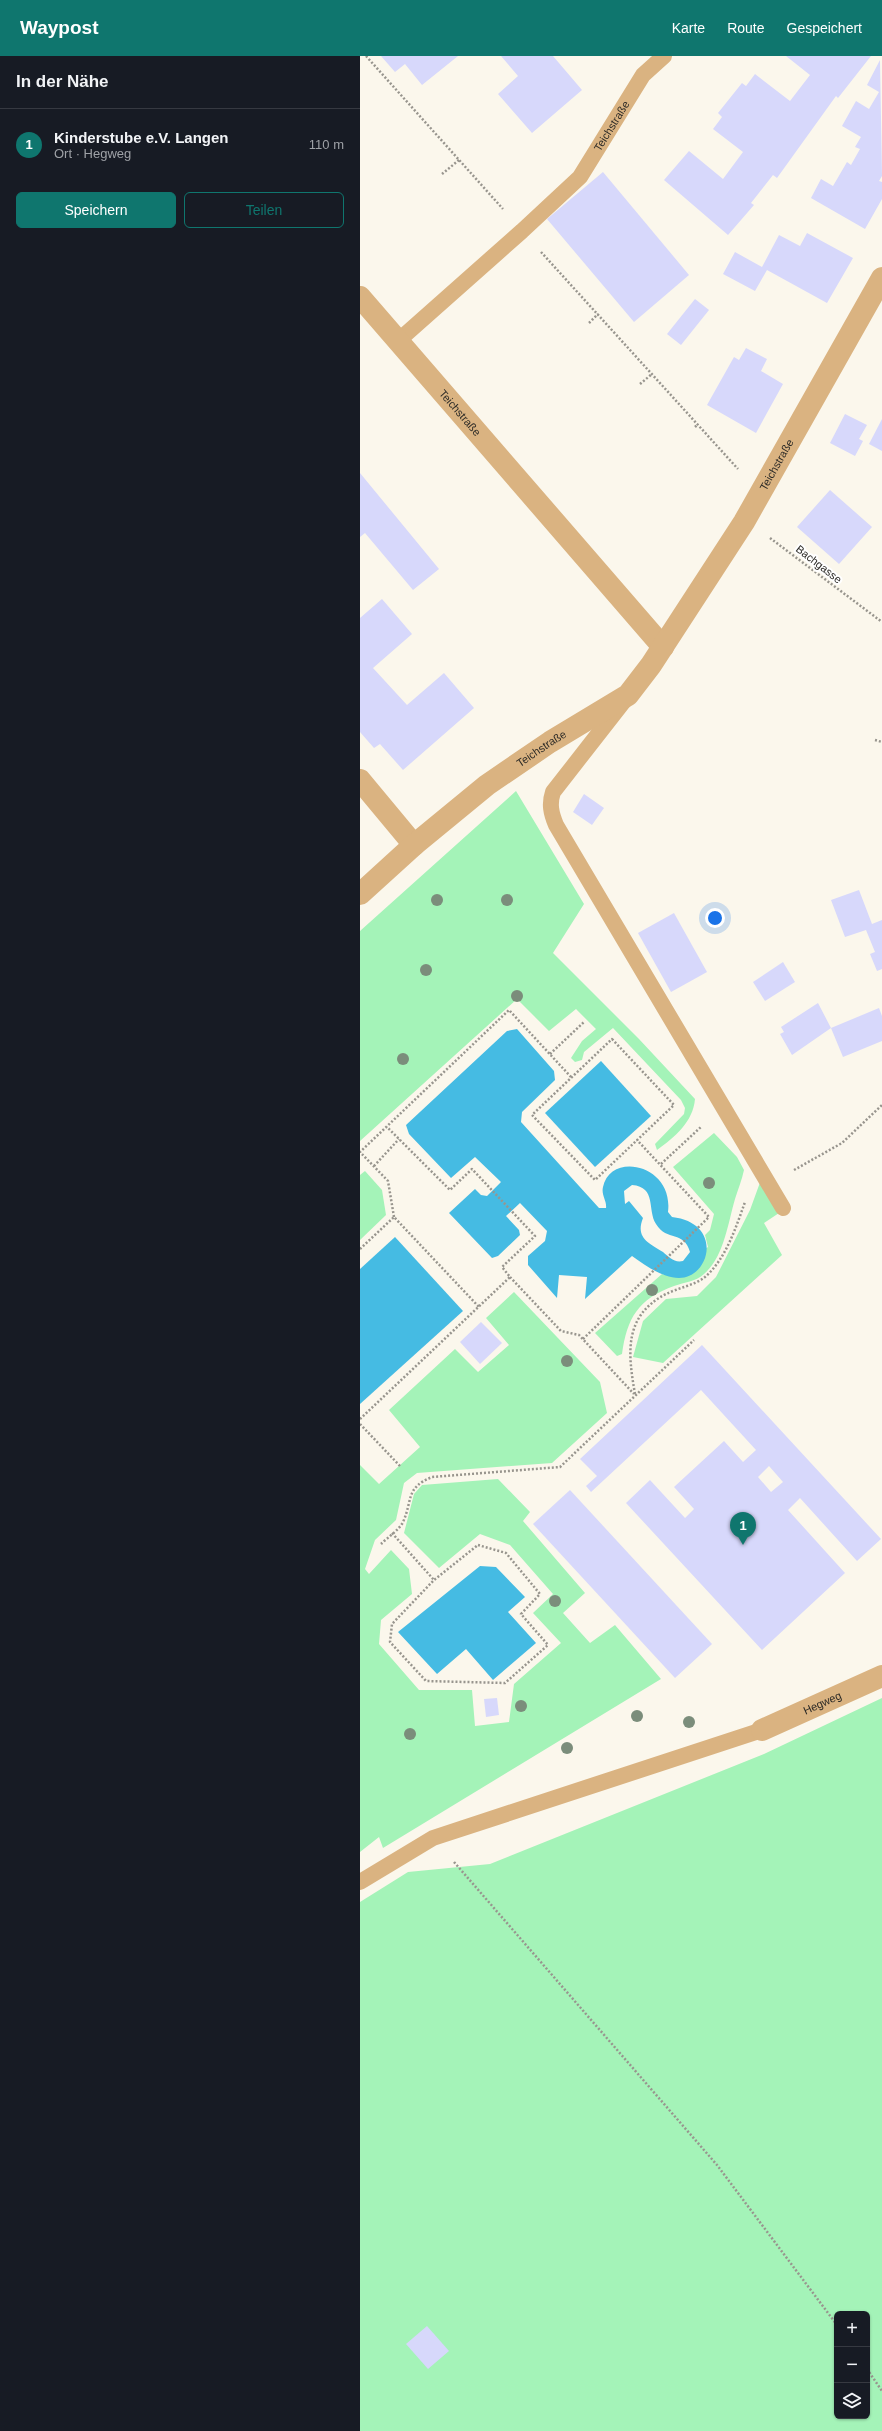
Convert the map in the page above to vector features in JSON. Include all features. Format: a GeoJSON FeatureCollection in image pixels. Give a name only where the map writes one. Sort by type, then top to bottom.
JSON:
{"type":"FeatureCollection","features":[{"type":"Feature","properties":{"kind":"street","name":"Teichstraße"},"geometry":{"type":"LineString","coordinates":[[360,894],[414,845],[487,786],[550,742],[628,695],[663,647],[744,522],[882,278]]}},
{"type":"Feature","properties":{"kind":"street","name":"Teichstraße"},"geometry":{"type":"LineString","coordinates":[[360,297],[663,647]]}},
{"type":"Feature","properties":{"kind":"street"},"geometry":{"type":"LineString","coordinates":[[360,780],[414,845]]}},
{"type":"Feature","properties":{"kind":"street","name":"Hegweg"},"geometry":{"type":"LineString","coordinates":[[762,1730],[882,1676]]}},
{"type":"Feature","properties":{"kind":"lane","name":"Teichstraße"},"geometry":{"type":"LineString","coordinates":[[398,341],[522,231],[580,177],[643,75],[664,56]]}},
{"type":"Feature","properties":{"kind":"lane"},"geometry":{"type":"LineString","coordinates":[[628,695],[553,792],[550,801],[552,814],[556,825],[783,1208]]}},
{"type":"Feature","properties":{"kind":"lane"},"geometry":{"type":"LineString","coordinates":[[360,1882],[433,1838],[762,1730]]}},
{"type":"Feature","properties":{"kind":"path"},"geometry":{"type":"LineString","coordinates":[[366,56],[760,494]]}},
{"type":"Feature","properties":{"kind":"path"},"geometry":{"type":"LineString","coordinates":[[442,174],[459,160]]}},
{"type":"Feature","properties":{"kind":"path"},"geometry":{"type":"LineString","coordinates":[[589,323],[598,314]]}},
{"type":"Feature","properties":{"kind":"path"},"geometry":{"type":"LineString","coordinates":[[640,384],[652,374]]}},
{"type":"Feature","properties":{"kind":"path"},"geometry":{"type":"LineString","coordinates":[[695,427],[698,424]]}},
{"type":"Feature","properties":{"kind":"path","name":"Bachgasse"},"geometry":{"type":"LineString","coordinates":[[744,522],[781,546],[882,622]]}},
{"type":"Feature","properties":{"kind":"path"},"geometry":{"type":"LineString","coordinates":[[875,740],[882,742]]}},
{"type":"Feature","properties":{"kind":"path"},"geometry":{"type":"LineString","coordinates":[[479,1306],[394,1217],[388,1181],[360,1152],[509,1010],[571,1077]]}},
{"type":"Feature","properties":{"kind":"path"},"geometry":{"type":"LineString","coordinates":[[550,1054],[584,1022]]}},
{"type":"Feature","properties":{"kind":"path"},"geometry":{"type":"LineString","coordinates":[[612,1039],[674,1105],[637,1140],[595,1180],[532,1114],[612,1039]]}},
{"type":"Feature","properties":{"kind":"path"},"geometry":{"type":"LineString","coordinates":[[769,1184],[842,1143],[882,1105]]}},
{"type":"Feature","properties":{"kind":"path"},"geometry":{"type":"LineString","coordinates":[[661,1164],[722,1106]]}},
{"type":"Feature","properties":{"kind":"path"},"geometry":{"type":"LineString","coordinates":[[387,1127],[450,1190],[472,1169],[526,1226],[535,1236],[502,1267],[561,1331],[579,1335],[634,1394]]}},
{"type":"Feature","properties":{"kind":"path"},"geometry":{"type":"LineString","coordinates":[[374,1166],[399,1139]]}},
{"type":"Feature","properties":{"kind":"path"},"geometry":{"type":"LineString","coordinates":[[583,1339],[709,1217],[637,1140]]}},
{"type":"Feature","properties":{"kind":"path"},"geometry":{"type":"LineString","coordinates":[[634,1394],[628,1357],[636,1320],[646,1307],[666,1294],[704,1278],[717,1264],[745,1202],[751,1154]]}},
{"type":"Feature","properties":{"kind":"path"},"geometry":{"type":"LineString","coordinates":[[360,1249],[394,1217]]}},
{"type":"Feature","properties":{"kind":"path"},"geometry":{"type":"LineString","coordinates":[[360,1418],[510,1277]]}},
{"type":"Feature","properties":{"kind":"path"},"geometry":{"type":"LineString","coordinates":[[381,1544],[403,1523],[414,1487],[422,1481],[432,1477],[560,1467],[634,1394],[694,1340]]}},
{"type":"Feature","properties":{"kind":"path"},"geometry":{"type":"LineString","coordinates":[[360,1424],[400,1466]]}},
{"type":"Feature","properties":{"kind":"path"},"geometry":{"type":"LineString","coordinates":[[392,1533],[434,1580]]}},
{"type":"Feature","properties":{"kind":"path"},"geometry":{"type":"LineString","coordinates":[[478,1545],[506,1553],[540,1594],[521,1614],[548,1644],[506,1683],[426,1681],[390,1642],[392,1624],[434,1580],[478,1545]]}},
{"type":"Feature","properties":{"kind":"path"},"geometry":{"type":"LineString","coordinates":[[433,1838],[717,2165],[834,2321]]}},
{"type":"Feature","properties":{"kind":"path"},"geometry":{"type":"LineString","coordinates":[[870,2373],[882,2391]]}},
{"type":"Feature","properties":{"kind":"green space"},"geometry":{"type":"Polygon","coordinates":[[[516,791],[584,904],[553,953],[639,1039],[695,1099],[694,1107],[687,1122],[670,1140],[657,1150],[655,1144],[684,1114],[685,1108],[681,1100],[613,1028],[584,1052],[582,1060],[575,1062],[571,1058],[582,1041],[596,1029],[576,1009],[549,1031],[517,999],[360,1141],[360,931],[516,791]]]}},
{"type":"Feature","properties":{"kind":"green space"},"geometry":{"type":"Polygon","coordinates":[[[714,1133],[737,1157],[744,1170],[721,1249],[711,1267],[701,1277],[662,1291],[651,1297],[636,1311],[627,1330],[622,1354],[617,1356],[595,1333],[662,1274],[665,1275],[708,1247],[705,1235],[710,1230],[714,1214],[673,1167],[714,1133]]]}},
{"type":"Feature","properties":{"kind":"green space"},"geometry":{"type":"Polygon","coordinates":[[[365,1171],[382,1190],[386,1215],[360,1240],[360,1175],[365,1171]]]}},
{"type":"Feature","properties":{"kind":"green space"},"geometry":{"type":"Polygon","coordinates":[[[762,1177],[779,1213],[764,1223],[782,1255],[663,1363],[633,1357],[643,1321],[666,1299],[697,1296],[716,1277],[750,1210],[762,1177]]]}},
{"type":"Feature","properties":{"kind":"green space"},"geometry":{"type":"Polygon","coordinates":[[[514,1292],[600,1382],[607,1413],[552,1463],[417,1473],[404,1483],[396,1520],[375,1540],[365,1569],[369,1574],[391,1550],[409,1569],[412,1594],[381,1620],[379,1644],[419,1690],[472,1690],[475,1726],[509,1722],[514,1684],[561,1643],[533,1613],[553,1594],[510,1545],[480,1534],[439,1568],[404,1533],[414,1494],[422,1485],[498,1479],[530,1512],[523,1521],[585,1593],[563,1613],[590,1643],[615,1625],[661,1679],[383,1848],[379,1837],[360,1852],[360,1465],[379,1484],[420,1447],[389,1410],[455,1349],[478,1372],[509,1345],[486,1318],[514,1292]]]}},
{"type":"Feature","properties":{"kind":"green space"},"geometry":{"type":"Polygon","coordinates":[[[882,1698],[882,2431],[360,2431],[360,1902],[408,1872],[490,1864],[764,1754],[882,1698]]]}},
{"type":"Feature","properties":{"kind":"water"},"geometry":{"type":"Polygon","coordinates":[[[517,1029],[554,1071],[555,1080],[522,1112],[521,1122],[599,1208],[606,1208],[603,1187],[608,1176],[617,1169],[628,1166],[640,1168],[652,1174],[661,1183],[667,1196],[668,1212],[672,1217],[689,1221],[699,1229],[705,1239],[707,1250],[704,1260],[698,1269],[690,1276],[679,1278],[666,1276],[643,1264],[632,1256],[585,1299],[587,1277],[559,1275],[557,1298],[528,1265],[528,1256],[545,1241],[547,1231],[520,1203],[506,1216],[519,1230],[520,1235],[498,1256],[492,1258],[449,1213],[475,1189],[481,1195],[487,1196],[501,1182],[475,1157],[451,1178],[409,1134],[406,1125],[507,1031],[517,1029]],[[632,1185],[624,1191],[625,1204],[629,1201],[643,1218],[641,1225],[642,1235],[648,1243],[672,1259],[683,1261],[690,1252],[687,1245],[680,1238],[665,1233],[660,1229],[653,1218],[648,1195],[645,1190],[632,1185]]]}},
{"type":"Feature","properties":{"kind":"water"},"geometry":{"type":"Polygon","coordinates":[[[601,1061],[651,1116],[595,1167],[545,1113],[601,1061]]]}},
{"type":"Feature","properties":{"kind":"water"},"geometry":{"type":"Polygon","coordinates":[[[395,1237],[463,1311],[360,1404],[360,1269],[395,1237]]]}},
{"type":"Feature","properties":{"kind":"water"},"geometry":{"type":"Polygon","coordinates":[[[480,1566],[496,1567],[525,1597],[508,1612],[536,1643],[493,1680],[466,1649],[437,1674],[398,1632],[480,1566]]]}},
{"type":"Feature","properties":{"kind":"building"},"geometry":{"type":"Polygon","coordinates":[[[381,56],[458,56],[422,85],[405,64],[395,72],[381,56]]]}},
{"type":"Feature","properties":{"kind":"building"},"geometry":{"type":"Polygon","coordinates":[[[501,56],[553,56],[582,90],[532,133],[498,94],[518,76],[501,56]]]}},
{"type":"Feature","properties":{"kind":"building"},"geometry":{"type":"Polygon","coordinates":[[[786,56],[871,56],[838,98],[836,96],[777,178],[773,175],[751,203],[754,205],[728,235],[664,180],[689,151],[723,179],[743,152],[713,129],[722,117],[718,113],[742,83],[746,86],[755,74],[790,101],[810,75],[786,56]]]}},
{"type":"Feature","properties":{"kind":"building"},"geometry":{"type":"Polygon","coordinates":[[[880,60],[882,176],[879,181],[882,182],[882,199],[865,229],[811,198],[821,179],[833,186],[847,162],[851,165],[860,149],[855,147],[861,137],[842,126],[856,101],[869,109],[879,92],[867,85],[880,60]]]}},
{"type":"Feature","properties":{"kind":"building"},"geometry":{"type":"Polygon","coordinates":[[[603,172],[689,275],[634,322],[547,219],[603,172]]]}},
{"type":"Feature","properties":{"kind":"building"},"geometry":{"type":"Polygon","coordinates":[[[807,233],[853,258],[827,303],[767,270],[755,291],[723,274],[735,252],[762,267],[779,235],[800,246],[807,233]]]}},
{"type":"Feature","properties":{"kind":"building"},"geometry":{"type":"Polygon","coordinates":[[[695,299],[709,310],[681,345],[667,334],[695,299]]]}},
{"type":"Feature","properties":{"kind":"building"},"geometry":{"type":"Polygon","coordinates":[[[746,348],[767,359],[761,371],[783,384],[756,433],[707,405],[734,357],[739,360],[746,348]]]}},
{"type":"Feature","properties":{"kind":"building"},"geometry":{"type":"Polygon","coordinates":[[[845,414],[867,425],[859,439],[863,441],[855,456],[830,443],[845,414]]]}},
{"type":"Feature","properties":{"kind":"building"},"geometry":{"type":"Polygon","coordinates":[[[882,419],[882,451],[869,444],[882,419]]]}},
{"type":"Feature","properties":{"kind":"building"},"geometry":{"type":"Polygon","coordinates":[[[360,473],[439,569],[413,590],[365,533],[360,537],[360,473]]]}},
{"type":"Feature","properties":{"kind":"building"},"geometry":{"type":"Polygon","coordinates":[[[830,490],[872,527],[839,564],[797,527],[830,490]]]}},
{"type":"Feature","properties":{"kind":"building"},"geometry":{"type":"Polygon","coordinates":[[[382,599],[412,634],[373,668],[407,705],[444,673],[474,708],[403,770],[380,744],[374,748],[360,732],[360,618],[382,599]]]}},
{"type":"Feature","properties":{"kind":"building"},"geometry":{"type":"Polygon","coordinates":[[[584,794],[604,808],[592,825],[573,812],[584,794]]]}},
{"type":"Feature","properties":{"kind":"building"},"geometry":{"type":"Polygon","coordinates":[[[859,890],[872,924],[882,920],[882,969],[877,971],[870,954],[875,952],[866,930],[845,937],[831,900],[859,890]]]}},
{"type":"Feature","properties":{"kind":"building"},"geometry":{"type":"Polygon","coordinates":[[[674,913],[707,972],[671,992],[638,933],[674,913]]]}},
{"type":"Feature","properties":{"kind":"building"},"geometry":{"type":"Polygon","coordinates":[[[783,962],[795,982],[765,1001],[753,982],[783,962]]]}},
{"type":"Feature","properties":{"kind":"building"},"geometry":{"type":"Polygon","coordinates":[[[818,1003],[831,1028],[792,1055],[780,1034],[784,1032],[781,1027],[818,1003]]]}},
{"type":"Feature","properties":{"kind":"building"},"geometry":{"type":"Polygon","coordinates":[[[879,1008],[882,1016],[882,1041],[843,1057],[831,1028],[879,1008]]]}},
{"type":"Feature","properties":{"kind":"building"},"geometry":{"type":"Polygon","coordinates":[[[481,1322],[502,1343],[480,1364],[460,1342],[481,1322]]]}},
{"type":"Feature","properties":{"kind":"building"},"geometry":{"type":"Polygon","coordinates":[[[702,1345],[881,1539],[857,1561],[800,1498],[788,1510],[845,1573],[762,1650],[626,1503],[650,1480],[685,1518],[694,1509],[674,1487],[724,1441],[743,1462],[756,1450],[701,1390],[591,1492],[586,1486],[597,1476],[580,1459],[702,1345]],[[769,1466],[758,1477],[771,1492],[783,1482],[769,1466]]]}},
{"type":"Feature","properties":{"kind":"building"},"geometry":{"type":"Polygon","coordinates":[[[570,1490],[712,1644],[675,1678],[533,1524],[570,1490]]]}},
{"type":"Feature","properties":{"kind":"building"},"geometry":{"type":"Polygon","coordinates":[[[497,1698],[499,1715],[486,1717],[484,1699],[497,1698]]]}},
{"type":"Feature","properties":{"kind":"building"},"geometry":{"type":"Polygon","coordinates":[[[427,2326],[449,2351],[428,2369],[406,2344],[427,2326]]]}},
{"type":"Feature","properties":{"kind":"place","name":"Kinderstube e.V. Langen"},"geometry":{"type":"Point","coordinates":[743,1545]}}]}
